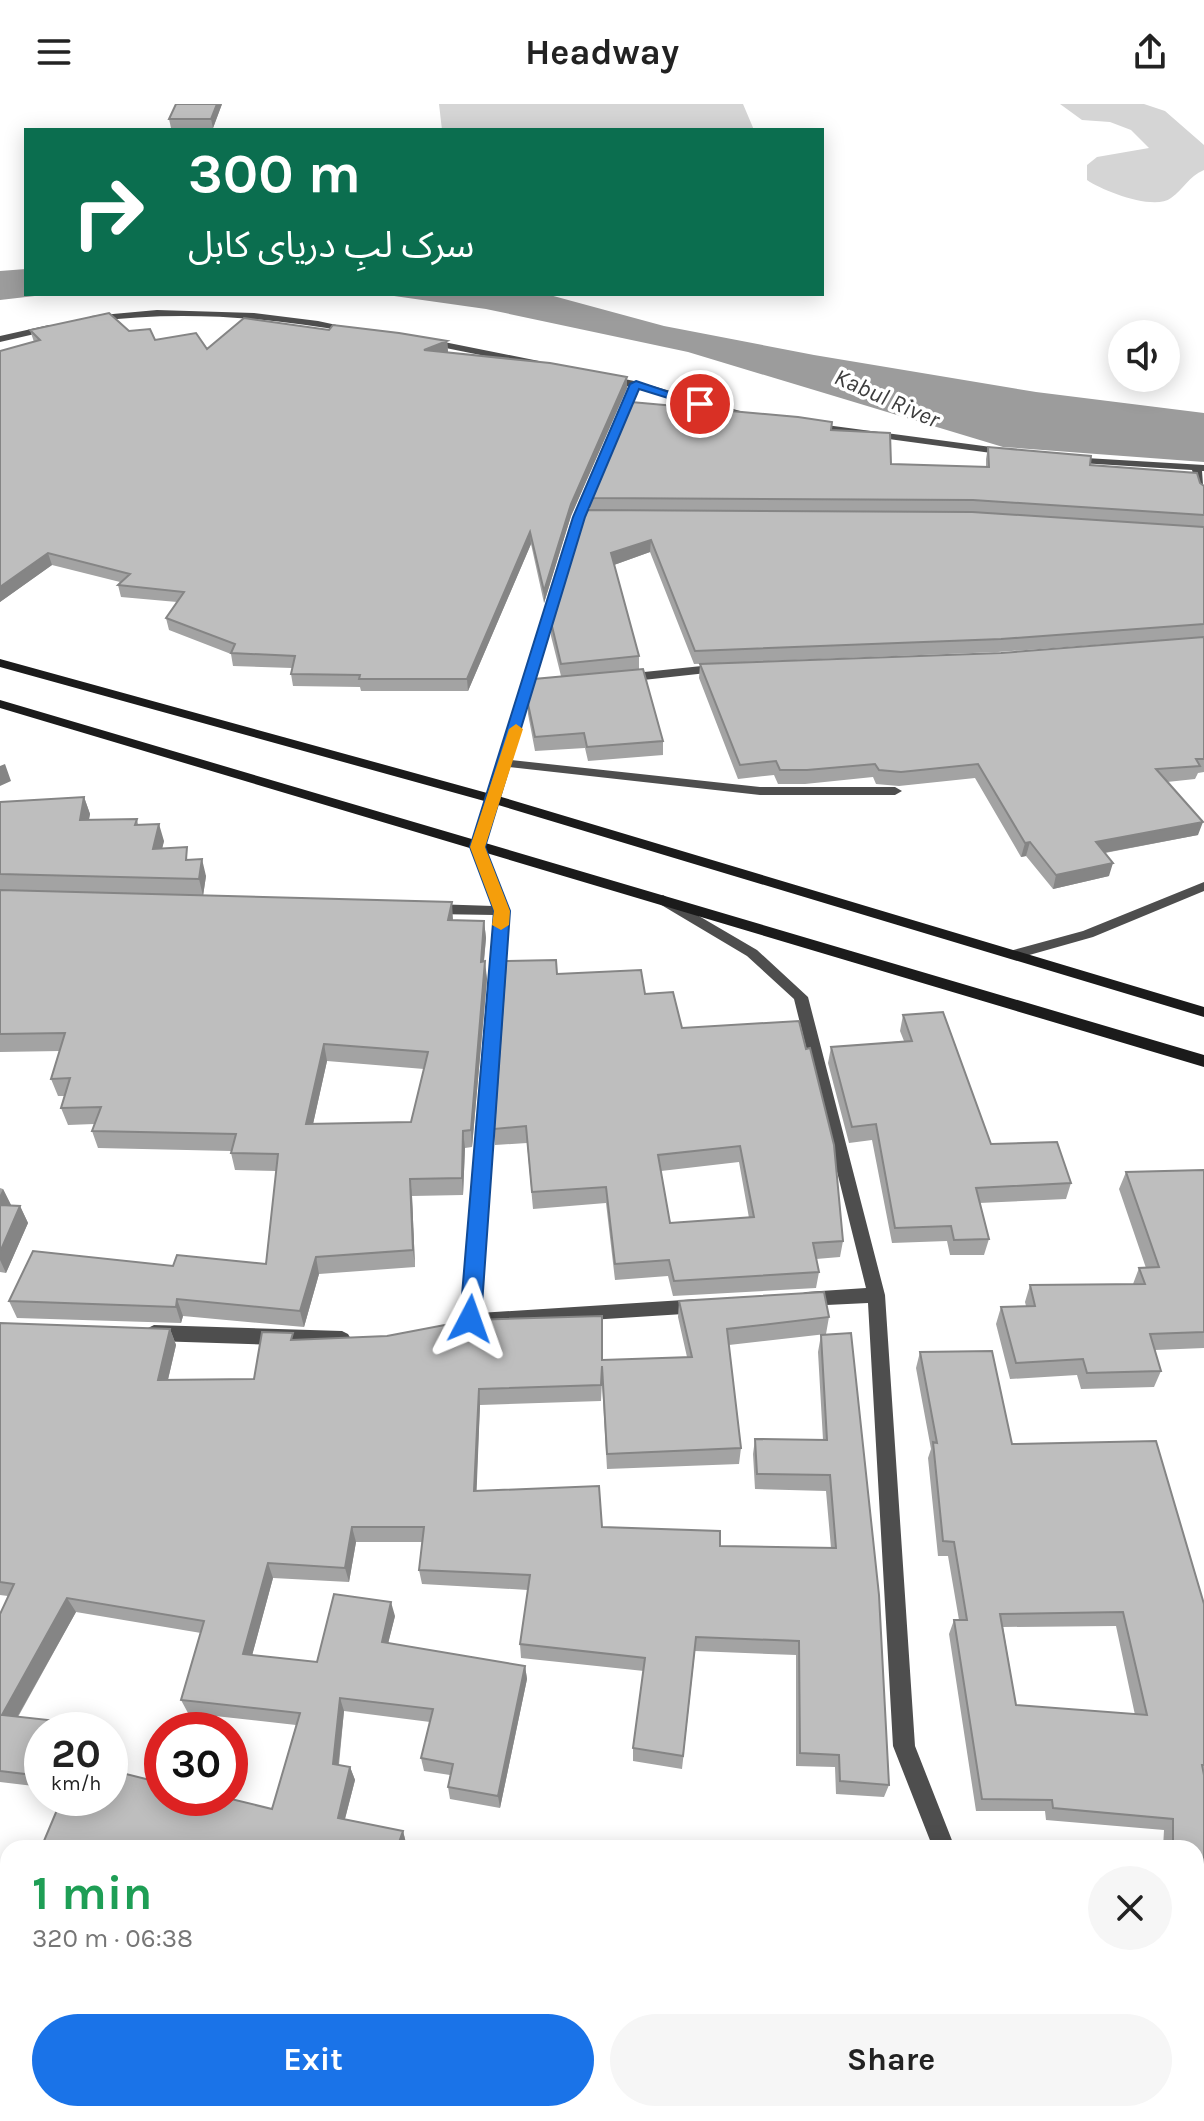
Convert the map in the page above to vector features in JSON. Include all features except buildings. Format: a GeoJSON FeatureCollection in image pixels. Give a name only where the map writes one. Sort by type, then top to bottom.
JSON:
{"type":"FeatureCollection","features":[{"type":"Feature","properties":{"kind":"main road"},"geometry":{"type":"LineString","coordinates":[[0,663],[493,799],[1204,1012]]}},
{"type":"Feature","properties":{"kind":"main road"},"geometry":{"type":"LineString","coordinates":[[0,704],[1204,1061]]}},
{"type":"Feature","properties":{"kind":"street"},"geometry":{"type":"LineString","coordinates":[[80,322],[126,315],[221,312],[274,316],[360,330]]}},
{"type":"Feature","properties":{"kind":"street"},"geometry":{"type":"LineString","coordinates":[[0,339],[66,325]]}},
{"type":"Feature","properties":{"kind":"street"},"geometry":{"type":"LineString","coordinates":[[416,340],[544,365]]}},
{"type":"Feature","properties":{"kind":"street"},"geometry":{"type":"LineString","coordinates":[[590,375],[636,384],[700,404],[758,417]]}},
{"type":"Feature","properties":{"kind":"street"},"geometry":{"type":"LineString","coordinates":[[470,1319],[502,911],[478,847],[579,517],[636,384]]}},
{"type":"Feature","properties":{"kind":"street"},"geometry":{"type":"LineString","coordinates":[[804,425],[1019,454]]}},
{"type":"Feature","properties":{"kind":"street"},"geometry":{"type":"LineString","coordinates":[[1050,457],[1110,465],[1200,468],[1204,495]]}},
{"type":"Feature","properties":{"kind":"street"},"geometry":{"type":"LineString","coordinates":[[579,517],[595,517]]}},
{"type":"Feature","properties":{"kind":"street"},"geometry":{"type":"LineString","coordinates":[[604,680],[741,667]]}},
{"type":"Feature","properties":{"kind":"street"},"geometry":{"type":"LineString","coordinates":[[528,687],[543,686]]}},
{"type":"Feature","properties":{"kind":"street"},"geometry":{"type":"LineString","coordinates":[[506,763],[760,791],[895,791]]}},
{"type":"Feature","properties":{"kind":"street"},"geometry":{"type":"LineString","coordinates":[[1015,954],[1088,934],[1204,886]]}},
{"type":"Feature","properties":{"kind":"street"},"geometry":{"type":"LineString","coordinates":[[661,899],[752,953],[801,997],[876,1295],[904,1746],[941,1840]]}},
{"type":"Feature","properties":{"kind":"street"},"geometry":{"type":"LineString","coordinates":[[423,909],[502,911]]}},
{"type":"Feature","properties":{"kind":"street"},"geometry":{"type":"LineString","coordinates":[[782,1301],[876,1295]]}},
{"type":"Feature","properties":{"kind":"street"},"geometry":{"type":"LineString","coordinates":[[444,1326],[470,1319],[720,1304]]}},
{"type":"Feature","properties":{"kind":"street"},"geometry":{"type":"LineString","coordinates":[[128,1332],[360,1340]]}},
{"type":"Feature","properties":{"kind":"shaded area"},"geometry":{"type":"Polygon","coordinates":[[[439,104],[743,104],[753,128],[442,128],[439,104]]]}},
{"type":"Feature","properties":{"kind":"shaded area"},"geometry":{"type":"Polygon","coordinates":[[[1060,104],[1144,104],[1165,111],[1204,145],[1204,170],[1171,198],[1163,201],[1141,201],[1104,189],[1087,180],[1087,165],[1097,157],[1149,148],[1131,130],[1110,122],[1082,120],[1060,104]]]}},
{"type":"Feature","properties":{"kind":"water"},"geometry":{"type":"Polygon","coordinates":[[[24,269],[24,296],[35,296],[0,300],[0,271],[24,269]]]}},
{"type":"Feature","properties":{"kind":"water","name":"Kabul River"},"geometry":{"type":"Polygon","coordinates":[[[394,296],[553,296],[664,326],[814,355],[1036,392],[1204,413],[1204,462],[1003,447],[688,352],[486,309],[394,296]]]}},
{"type":"Feature","properties":{"kind":"slow traffic"},"geometry":{"type":"LineString","coordinates":[[501,925],[502,911],[478,847],[516,729]]}},
{"type":"Feature","properties":{"kind":"route"},"geometry":{"type":"LineString","coordinates":[[470,1319],[502,911],[478,847],[579,517],[636,384],[700,404]]}}]}
